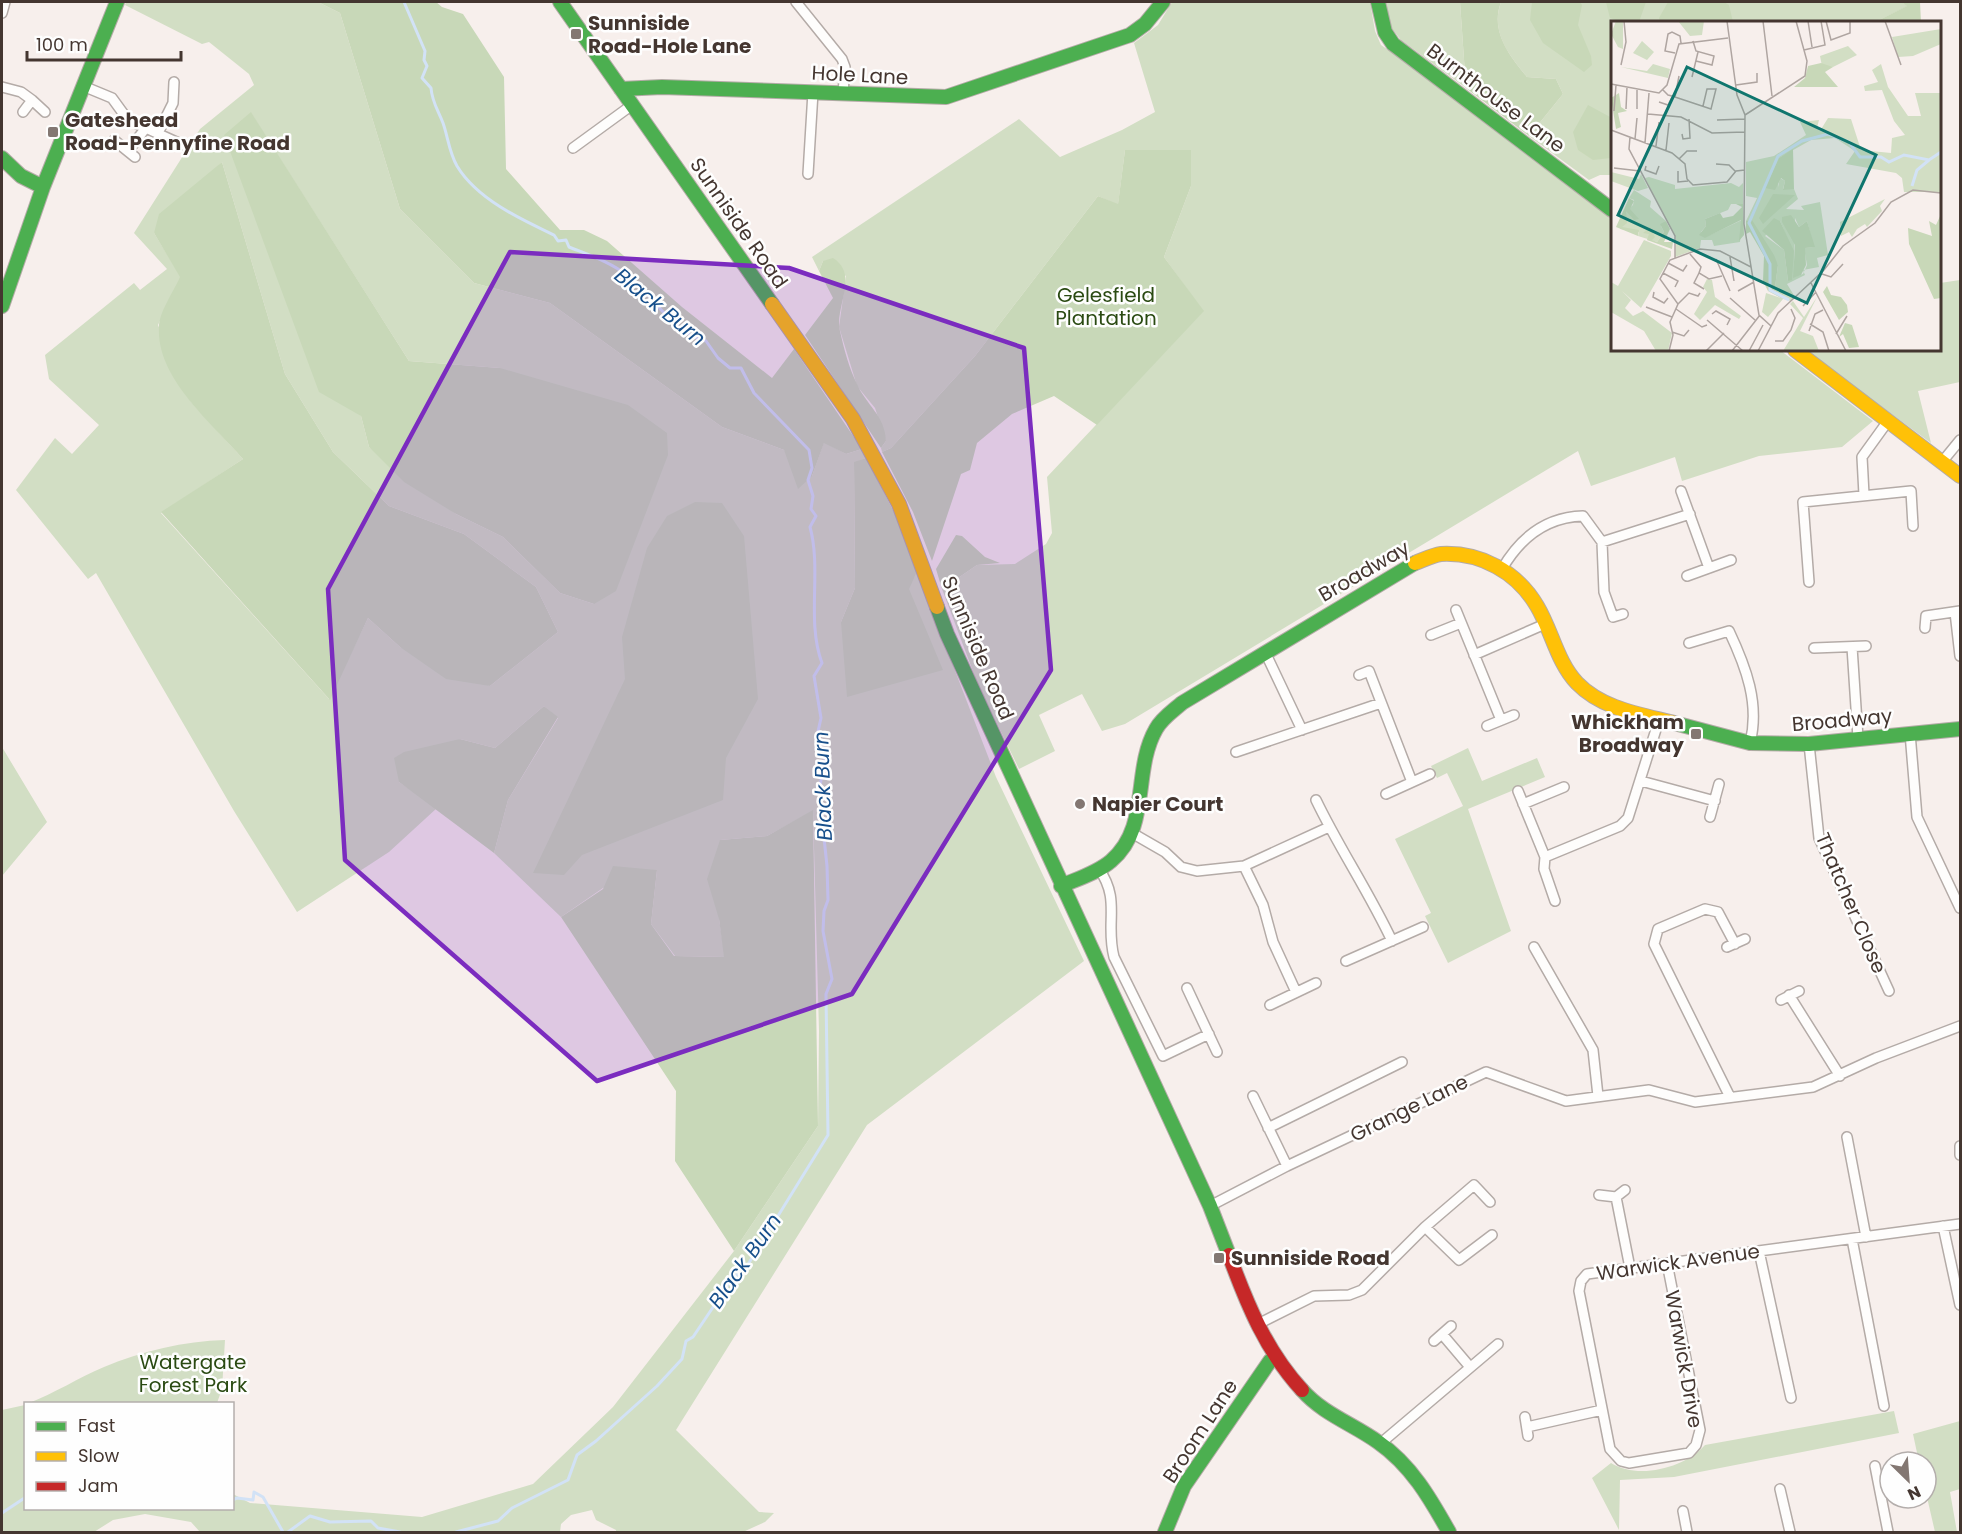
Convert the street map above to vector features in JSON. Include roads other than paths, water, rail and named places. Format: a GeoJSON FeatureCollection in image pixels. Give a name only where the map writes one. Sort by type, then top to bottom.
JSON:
{"type":"FeatureCollection","features":[{"type":"Feature","properties":{"kind":"main road"},"geometry":{"type":"LineString","coordinates":[[2,306],[43,187],[117,2]]}},
{"type":"Feature","properties":{"kind":"main road","name":"Sunniside Road"},"geometry":{"type":"LineString","coordinates":[[560,2],[835,392],[879,463],[909,529],[947,634],[1210,1206],[1232,1266],[1258,1324],[1276,1357],[1295,1383],[1314,1402],[1381,1443],[1400,1461],[1426,1493],[1449,1533]]}},
{"type":"Feature","properties":{"kind":"main road","name":"Hole Lane"},"geometry":{"type":"LineString","coordinates":[[621,89],[662,87],[946,97],[1090,49],[1138,29],[1163,2]]}},
{"type":"Feature","properties":{"kind":"main road","name":"Burnthouse Lane"},"geometry":{"type":"LineString","coordinates":[[1378,2],[1385,32],[1393,44],[1611,209]]}},
{"type":"Feature","properties":{"kind":"main road"},"geometry":{"type":"LineString","coordinates":[[2,158],[21,176],[43,187]]}},
{"type":"Feature","properties":{"kind":"main road"},"geometry":{"type":"LineString","coordinates":[[1796,351],[1960,476]]}},
{"type":"Feature","properties":{"kind":"main road","name":"Broadway"},"geometry":{"type":"LineString","coordinates":[[1061,885],[1099,869],[1119,854],[1132,833],[1141,801],[1144,764],[1155,730],[1182,703],[1426,558],[1439,554],[1487,561],[1502,569],[1525,588],[1569,673],[1585,691],[1622,709],[1750,744],[1809,744],[1960,729]]}},
{"type":"Feature","properties":{"kind":"main road","name":"Broom Lane"},"geometry":{"type":"LineString","coordinates":[[1165,1533],[1184,1486],[1270,1361],[1276,1357]]}},
{"type":"Feature","properties":{"kind":"street"},"geometry":{"type":"LineString","coordinates":[[2,13],[5,2]]}},
{"type":"Feature","properties":{"kind":"street"},"geometry":{"type":"LineString","coordinates":[[796,2],[842,59],[845,67],[843,93]]}},
{"type":"Feature","properties":{"kind":"street"},"geometry":{"type":"LineString","coordinates":[[158,133],[173,103],[174,82]]}},
{"type":"Feature","properties":{"kind":"street"},"geometry":{"type":"LineString","coordinates":[[83,86],[112,98],[124,117],[145,129],[183,145]]}},
{"type":"Feature","properties":{"kind":"street"},"geometry":{"type":"LineString","coordinates":[[2,87],[21,92],[45,112]]}},
{"type":"Feature","properties":{"kind":"street"},"geometry":{"type":"LineString","coordinates":[[808,174],[813,92]]}},
{"type":"Feature","properties":{"kind":"street"},"geometry":{"type":"LineString","coordinates":[[22,112],[32,100]]}},
{"type":"Feature","properties":{"kind":"street"},"geometry":{"type":"LineString","coordinates":[[573,148],[632,105]]}},
{"type":"Feature","properties":{"kind":"street"},"geometry":{"type":"LineString","coordinates":[[114,140],[132,154],[145,129]]}},
{"type":"Feature","properties":{"kind":"street"},"geometry":{"type":"LineString","coordinates":[[1864,495],[1860,462],[1864,451],[1888,421]]}},
{"type":"Feature","properties":{"kind":"street"},"geometry":{"type":"LineString","coordinates":[[1942,462],[1960,440]]}},
{"type":"Feature","properties":{"kind":"street"},"geometry":{"type":"LineString","coordinates":[[1681,490],[1709,568]]}},
{"type":"Feature","properties":{"kind":"street"},"geometry":{"type":"LineString","coordinates":[[1809,582],[1803,502],[1911,491],[1913,526]]}},
{"type":"Feature","properties":{"kind":"street"},"geometry":{"type":"LineString","coordinates":[[1602,542],[1689,514]]}},
{"type":"Feature","properties":{"kind":"street"},"geometry":{"type":"LineString","coordinates":[[1502,569],[1528,534],[1570,517],[1583,516],[1602,542],[1604,592],[1613,617],[1623,614]]}},
{"type":"Feature","properties":{"kind":"street"},"geometry":{"type":"LineString","coordinates":[[1687,576],[1731,560]]}},
{"type":"Feature","properties":{"kind":"street"},"geometry":{"type":"LineString","coordinates":[[1456,610],[1501,720]]}},
{"type":"Feature","properties":{"kind":"street"},"geometry":{"type":"LineString","coordinates":[[1925,628],[1926,616],[1958,612],[1960,656]]}},
{"type":"Feature","properties":{"kind":"street"},"geometry":{"type":"LineString","coordinates":[[1431,635],[1461,623]]}},
{"type":"Feature","properties":{"kind":"street"},"geometry":{"type":"LineString","coordinates":[[1474,654],[1545,624]]}},
{"type":"Feature","properties":{"kind":"street"},"geometry":{"type":"LineString","coordinates":[[1689,643],[1729,631],[1750,684],[1754,712],[1750,744]]}},
{"type":"Feature","properties":{"kind":"street"},"geometry":{"type":"LineString","coordinates":[[1814,648],[1866,646]]}},
{"type":"Feature","properties":{"kind":"street"},"geometry":{"type":"LineString","coordinates":[[1852,647],[1858,738]]}},
{"type":"Feature","properties":{"kind":"street"},"geometry":{"type":"LineString","coordinates":[[1265,652],[1302,730]]}},
{"type":"Feature","properties":{"kind":"street"},"geometry":{"type":"LineString","coordinates":[[1359,675],[1369,671],[1412,782]]}},
{"type":"Feature","properties":{"kind":"street"},"geometry":{"type":"LineString","coordinates":[[1236,752],[1381,703]]}},
{"type":"Feature","properties":{"kind":"street"},"geometry":{"type":"LineString","coordinates":[[1486,726],[1514,715]]}},
{"type":"Feature","properties":{"kind":"street"},"geometry":{"type":"LineString","coordinates":[[1545,857],[1620,826],[1634,807],[1659,720]]}},
{"type":"Feature","properties":{"kind":"street"},"geometry":{"type":"LineString","coordinates":[[1910,733],[1917,817],[1960,908]]}},
{"type":"Feature","properties":{"kind":"street","name":"Thatcher Close"},"geometry":{"type":"LineString","coordinates":[[1809,744],[1819,838],[1889,991]]}},
{"type":"Feature","properties":{"kind":"street"},"geometry":{"type":"LineString","coordinates":[[1386,794],[1430,774]]}},
{"type":"Feature","properties":{"kind":"street"},"geometry":{"type":"LineString","coordinates":[[1641,782],[1714,801]]}},
{"type":"Feature","properties":{"kind":"street"},"geometry":{"type":"LineString","coordinates":[[1710,817],[1719,784]]}},
{"type":"Feature","properties":{"kind":"street"},"geometry":{"type":"LineString","coordinates":[[1523,804],[1564,787]]}},
{"type":"Feature","properties":{"kind":"street"},"geometry":{"type":"LineString","coordinates":[[1518,791],[1545,857],[1544,869],[1555,902]]}},
{"type":"Feature","properties":{"kind":"street"},"geometry":{"type":"LineString","coordinates":[[1316,800],[1329,827],[1369,893],[1392,941]]}},
{"type":"Feature","properties":{"kind":"street"},"geometry":{"type":"LineString","coordinates":[[1132,833],[1165,852],[1181,867],[1197,871],[1244,866],[1329,827]]}},
{"type":"Feature","properties":{"kind":"street"},"geometry":{"type":"LineString","coordinates":[[1244,866],[1263,905],[1273,942],[1296,992]]}},
{"type":"Feature","properties":{"kind":"street"},"geometry":{"type":"LineString","coordinates":[[1099,869],[1112,894],[1109,940],[1114,957],[1163,1056],[1209,1034]]}},
{"type":"Feature","properties":{"kind":"street"},"geometry":{"type":"LineString","coordinates":[[1730,1097],[1654,944],[1658,929],[1705,909],[1718,912],[1731,945],[1745,939]]}},
{"type":"Feature","properties":{"kind":"street"},"geometry":{"type":"LineString","coordinates":[[1346,962],[1423,927]]}},
{"type":"Feature","properties":{"kind":"street"},"geometry":{"type":"LineString","coordinates":[[1534,947],[1593,1050],[1598,1096]]}},
{"type":"Feature","properties":{"kind":"street"},"geometry":{"type":"LineString","coordinates":[[1270,1005],[1316,983]]}},
{"type":"Feature","properties":{"kind":"street"},"geometry":{"type":"LineString","coordinates":[[1187,988],[1217,1052]]}},
{"type":"Feature","properties":{"kind":"street"},"geometry":{"type":"LineString","coordinates":[[1799,991],[1785,998],[1840,1076]]}},
{"type":"Feature","properties":{"kind":"street","name":"Grange Lane"},"geometry":{"type":"LineString","coordinates":[[1210,1206],[1287,1166],[1486,1072],[1566,1101],[1649,1090],[1695,1102],[1813,1087],[1876,1058],[1960,1026]]}},
{"type":"Feature","properties":{"kind":"street"},"geometry":{"type":"LineString","coordinates":[[1268,1128],[1402,1062]]}},
{"type":"Feature","properties":{"kind":"street"},"geometry":{"type":"LineString","coordinates":[[1253,1096],[1287,1166]]}},
{"type":"Feature","properties":{"kind":"street"},"geometry":{"type":"LineString","coordinates":[[1847,1137],[1866,1237]]}},
{"type":"Feature","properties":{"kind":"street"},"geometry":{"type":"LineString","coordinates":[[1960,1146],[1960,1155]]}},
{"type":"Feature","properties":{"kind":"street"},"geometry":{"type":"LineString","coordinates":[[1258,1324],[1314,1296],[1350,1295],[1362,1290],[1425,1227],[1474,1185],[1490,1202]]}},
{"type":"Feature","properties":{"kind":"street"},"geometry":{"type":"LineString","coordinates":[[1599,1195],[1616,1197],[1625,1190]]}},
{"type":"Feature","properties":{"kind":"street"},"geometry":{"type":"LineString","coordinates":[[1616,1197],[1630,1268]]}},
{"type":"Feature","properties":{"kind":"street","name":"Warwick Avenue"},"geometry":{"type":"LineString","coordinates":[[1689,1453],[1629,1463],[1622,1461],[1610,1449],[1579,1291],[1587,1274],[1960,1224]]}},
{"type":"Feature","properties":{"kind":"street"},"geometry":{"type":"LineString","coordinates":[[1942,1226],[1960,1305]]}},
{"type":"Feature","properties":{"kind":"street"},"geometry":{"type":"LineString","coordinates":[[1425,1227],[1459,1260],[1486,1237]]}},
{"type":"Feature","properties":{"kind":"street"},"geometry":{"type":"LineString","coordinates":[[1852,1239],[1884,1406]]}},
{"type":"Feature","properties":{"kind":"street"},"geometry":{"type":"LineString","coordinates":[[1759,1251],[1791,1398]]}},
{"type":"Feature","properties":{"kind":"street","name":"Warwick Drive"},"geometry":{"type":"LineString","coordinates":[[1667,1263],[1700,1430],[1696,1444],[1689,1453]]}},
{"type":"Feature","properties":{"kind":"street"},"geometry":{"type":"LineString","coordinates":[[1434,1341],[1451,1326]]}},
{"type":"Feature","properties":{"kind":"street"},"geometry":{"type":"LineString","coordinates":[[1442,1334],[1470,1367]]}},
{"type":"Feature","properties":{"kind":"street"},"geometry":{"type":"LineString","coordinates":[[1381,1443],[1498,1344]]}},
{"type":"Feature","properties":{"kind":"street"},"geometry":{"type":"LineString","coordinates":[[1527,1427],[1602,1410]]}},
{"type":"Feature","properties":{"kind":"street"},"geometry":{"type":"LineString","coordinates":[[1875,1466],[1888,1533]]}},
{"type":"Feature","properties":{"kind":"street"},"geometry":{"type":"LineString","coordinates":[[1780,1489],[1790,1533]]}},
{"type":"Feature","properties":{"kind":"street"},"geometry":{"type":"LineString","coordinates":[[1683,1511],[1688,1533]]}},
{"type":"Feature","properties":{"kind":"waterway","name":"Black Burn"},"geometry":{"type":"LineString","coordinates":[[404,2],[425,51],[424,60],[427,66],[422,78],[431,88],[452,155],[466,178],[500,207],[554,235],[558,241],[566,240],[569,247],[607,263],[628,276],[673,322],[694,337],[706,341],[718,358],[730,368],[741,368],[754,393],[809,450],[812,468],[808,480],[813,496],[811,509],[816,516],[810,527],[815,561],[815,630],[822,663],[814,676],[821,718],[817,736],[825,758],[819,791],[827,866],[828,900],[824,911],[823,931],[832,979],[826,994],[828,1135],[747,1266],[732,1279],[693,1337],[686,1341],[682,1359],[657,1386],[596,1441],[577,1455],[568,1480],[512,1508],[498,1521],[456,1532]]}},
{"type":"Feature","properties":{"kind":"waterway","name":"Black Burn"},"geometry":{"type":"LineString","coordinates":[[234,1499],[253,1500],[254,1492],[263,1497],[283,1532]]}},
{"type":"Feature","properties":{"kind":"waterway","name":"Black Burn"},"geometry":{"type":"LineString","coordinates":[[2,1513],[24,1498]]}},
{"type":"Feature","properties":{"kind":"waterway","name":"Black Burn"},"geometry":{"type":"LineString","coordinates":[[288,1532],[310,1516],[330,1522],[371,1521],[378,1528],[400,1532]]}},
{"type":"Feature","properties":{"kind":"place","name":"Sunniside Road-Hole Lane"},"geometry":{"type":"Point","coordinates":[576,34]}},
{"type":"Feature","properties":{"kind":"place","name":"Gateshead Road-Pennyfine Road"},"geometry":{"type":"Point","coordinates":[53,132]}},
{"type":"Feature","properties":{"kind":"place","name":"Whickham Broadway"},"geometry":{"type":"Point","coordinates":[1696,734]}},
{"type":"Feature","properties":{"kind":"place","name":"Napier Court"},"geometry":{"type":"Point","coordinates":[1080,804]}},
{"type":"Feature","properties":{"kind":"place","name":"Sunniside Road"},"geometry":{"type":"Point","coordinates":[1219,1258]}},
{"type":"Feature","properties":{"kind":"park label","name":"Gelesfield Plantation"},"geometry":{"type":"Point","coordinates":[1106,306]}},
{"type":"Feature","properties":{"kind":"park label","name":"Watergate Forest Park"},"geometry":{"type":"Point","coordinates":[193,1374]}}]}
